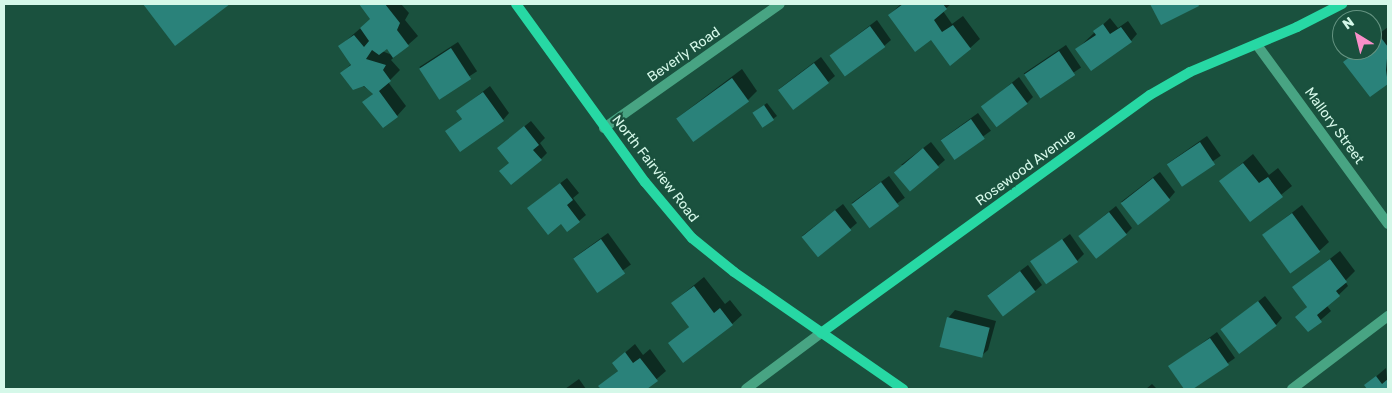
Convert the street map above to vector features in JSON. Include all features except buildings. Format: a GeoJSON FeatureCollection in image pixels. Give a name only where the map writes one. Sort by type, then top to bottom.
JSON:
{"type":"FeatureCollection","features":[{"type":"Feature","properties":{"kind":"street","name":"North Fairview Road"},"geometry":{"type":"LineString","coordinates":[[516,4],[604,128],[670,215],[692,238],[734,272],[903,389]]}},
{"type":"Feature","properties":{"kind":"street","name":"Beverly Road"},"geometry":{"type":"LineString","coordinates":[[604,128],[780,4]]}},
{"type":"Feature","properties":{"kind":"street","name":"Rosewood Avenue"},"geometry":{"type":"LineString","coordinates":[[746,389],[1150,95],[1190,72],[1257,45],[1342,4]]}},
{"type":"Feature","properties":{"kind":"street","name":"Mallory Street"},"geometry":{"type":"LineString","coordinates":[[1257,45],[1388,224]]}},
{"type":"Feature","properties":{"kind":"street"},"geometry":{"type":"LineString","coordinates":[[1292,389],[1388,316]]}}]}
